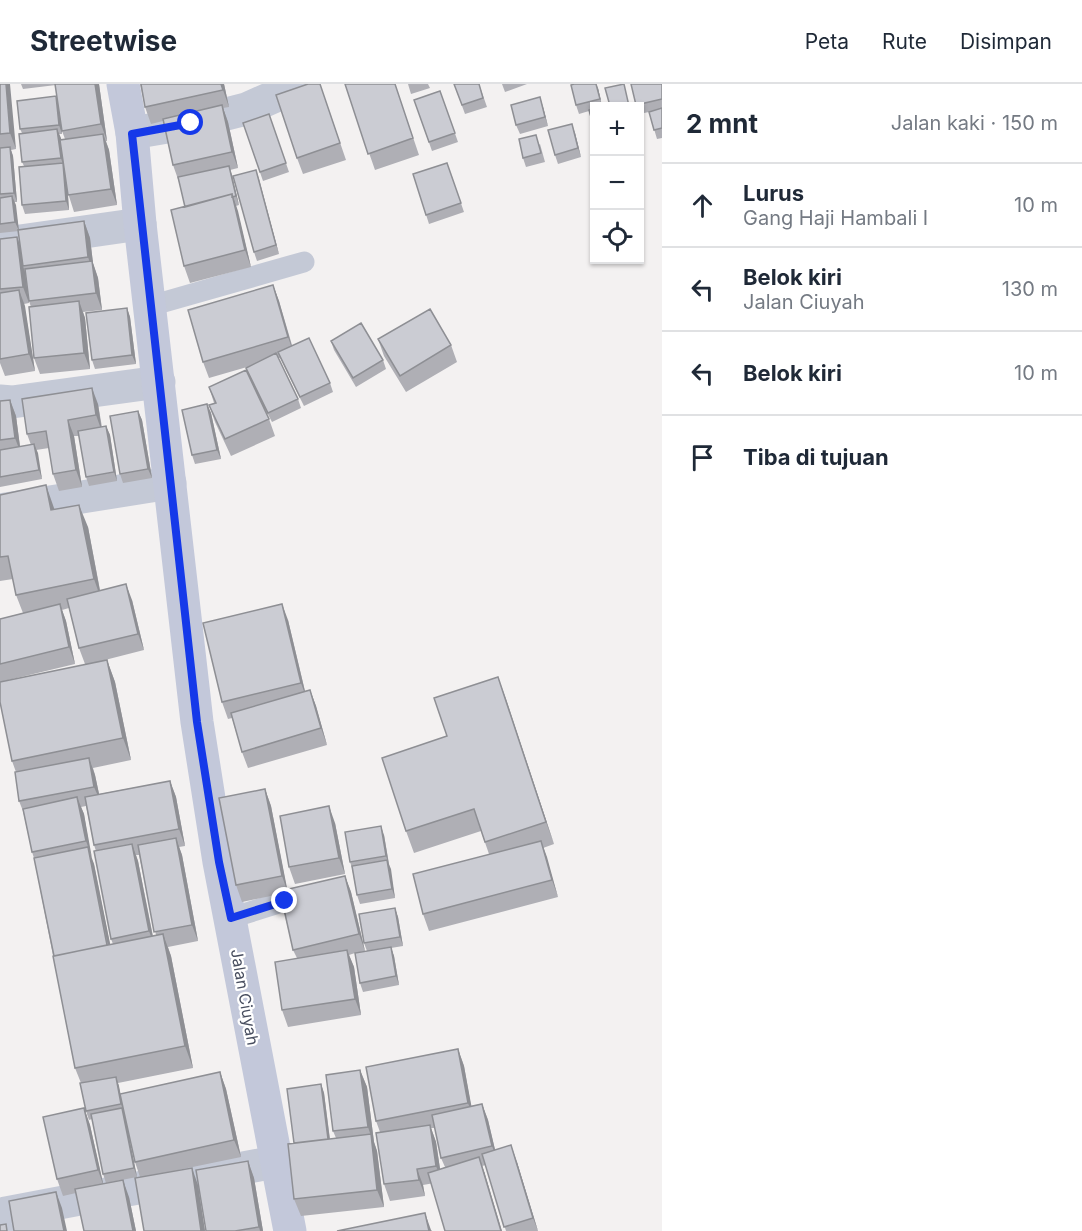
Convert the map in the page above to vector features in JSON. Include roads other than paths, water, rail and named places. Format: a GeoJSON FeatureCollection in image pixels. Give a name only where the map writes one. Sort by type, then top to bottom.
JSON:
{"type":"FeatureCollection","features":[{"type":"Feature","properties":{"kind":"street","name":"Jalan Ciuyah"},"geometry":{"type":"LineString","coordinates":[[123,84],[132,134],[140,224],[197,722],[219,862],[290,1231]]}},
{"type":"Feature","properties":{"kind":"street"},"geometry":{"type":"LineString","coordinates":[[132,134],[191,123],[246,109],[303,84]]}},
{"type":"Feature","properties":{"kind":"street"},"geometry":{"type":"LineString","coordinates":[[0,244],[140,224]]}},
{"type":"Feature","properties":{"kind":"street"},"geometry":{"type":"LineString","coordinates":[[0,401],[12,402],[159,382]]}},
{"type":"Feature","properties":{"kind":"street"},"geometry":{"type":"LineString","coordinates":[[0,510],[170,483]]}},
{"type":"Feature","properties":{"kind":"street"},"geometry":{"type":"LineString","coordinates":[[6,1231],[6,1213],[276,1162]]}},
{"type":"Feature","properties":{"kind":"lane"},"geometry":{"type":"LineString","coordinates":[[150,306],[304,262]]}},
{"type":"Feature","properties":{"kind":"lane"},"geometry":{"type":"LineString","coordinates":[[231,918],[285,901]]}}]}
